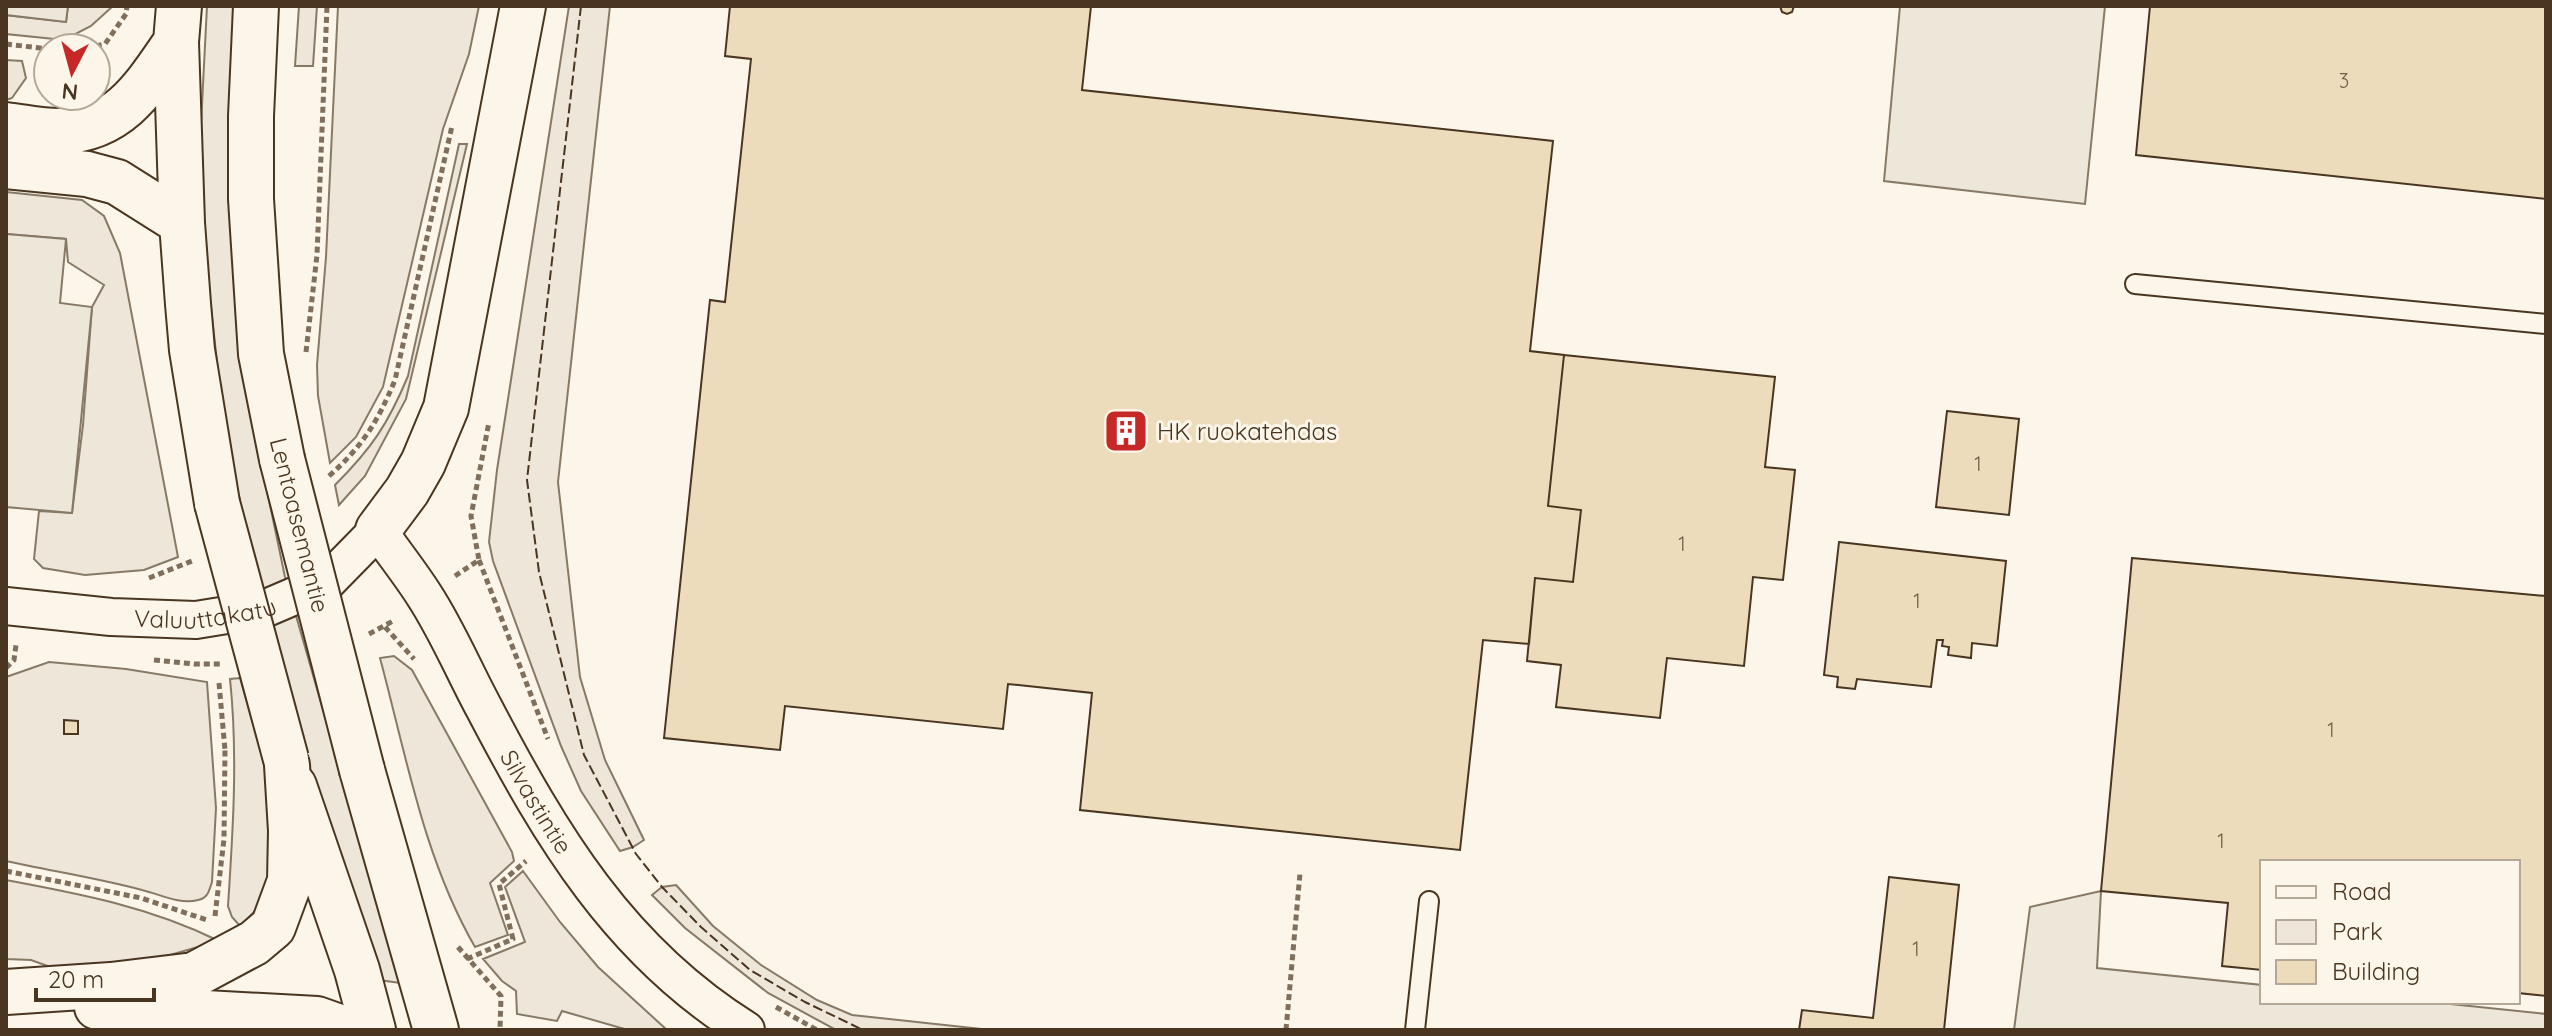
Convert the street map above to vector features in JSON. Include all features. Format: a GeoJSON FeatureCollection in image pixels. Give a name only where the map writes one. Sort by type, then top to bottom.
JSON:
{"type":"FeatureCollection","features":[{"type":"Feature","properties":{"kind":"main road"},"geometry":{"type":"LineString","coordinates":[[378,530],[423,463],[446,408],[523,6]]}},
{"type":"Feature","properties":{"kind":"main road","name":"Lentoasemantie"},"geometry":{"type":"LineString","coordinates":[[258,17],[251,199],[261,354],[282,459],[362,770],[436,1030]]}},
{"type":"Feature","properties":{"kind":"main road"},"geometry":{"type":"LineString","coordinates":[[6,125],[62,131],[97,126],[135,100],[178,24]]}},
{"type":"Feature","properties":{"kind":"main road"},"geometry":{"type":"LineString","coordinates":[[178,24],[182,223],[192,350],[217,503],[286,762],[357,970],[373,1030]]}},
{"type":"Feature","properties":{"kind":"main road"},"geometry":{"type":"LineString","coordinates":[[6,166],[87,174],[117,182],[182,223]]}},
{"type":"Feature","properties":{"kind":"main road"},"geometry":{"type":"LineString","coordinates":[[13,992],[194,975],[254,943],[273,927],[290,881],[292,858],[286,762]]}},
{"type":"Feature","properties":{"kind":"main road"},"geometry":{"type":"LineString","coordinates":[[13,992],[104,1008],[317,1019],[348,1030]]}},
{"type":"Feature","properties":{"kind":"street","name":"Valuuttakatu"},"geometry":{"type":"LineString","coordinates":[[6,606],[111,617],[196,620],[264,609],[327,582],[378,530]]}},
{"type":"Feature","properties":{"kind":"street","name":"Silvastintie"},"geometry":{"type":"LineString","coordinates":[[378,530],[425,597],[559,844],[597,895],[663,968],[719,1014],[746,1030]]}},
{"type":"Feature","properties":{"kind":"lane"},"geometry":{"type":"LineString","coordinates":[[2135,284],[2546,324]]}},
{"type":"Feature","properties":{"kind":"lane"},"geometry":{"type":"LineString","coordinates":[[1415,1030],[1429,901]]}},
{"type":"Feature","properties":{"kind":"path"},"geometry":{"type":"LineString","coordinates":[[112,34],[126,14],[127,6]]}},
{"type":"Feature","properties":{"kind":"path"},"geometry":{"type":"LineString","coordinates":[[305,363],[317,255],[327,6]]}},
{"type":"Feature","properties":{"kind":"path"},"geometry":{"type":"LineString","coordinates":[[6,44],[32,47]]}},
{"type":"Feature","properties":{"kind":"path"},"geometry":{"type":"LineString","coordinates":[[479,560],[552,748]]}},
{"type":"Feature","properties":{"kind":"path"},"geometry":{"type":"LineString","coordinates":[[6,668],[14,660],[16,644]]}},
{"type":"Feature","properties":{"kind":"path"},"geometry":{"type":"LineString","coordinates":[[6,871],[141,898],[214,922],[224,839],[225,750]]}},
{"type":"Feature","properties":{"kind":"path"},"geometry":{"type":"LineString","coordinates":[[467,959],[513,939],[499,884],[526,861]]}},
{"type":"Feature","properties":{"kind":"path"},"geometry":{"type":"LineString","coordinates":[[1286,1030],[1300,873]]}},
{"type":"Feature","properties":{"kind":"path"},"geometry":{"type":"LineString","coordinates":[[769,1002],[817,1030]]}},
{"type":"Feature","properties":{"kind":"green space"},"geometry":{"type":"Polygon","coordinates":[[[68,6],[113,6],[79,32],[32,32],[32,37],[6,34],[6,15],[66,22],[68,6]]]}},
{"type":"Feature","properties":{"kind":"green space"},"geometry":{"type":"Polygon","coordinates":[[[207,6],[237,6],[265,481],[285,577],[401,983],[371,979],[248,556],[222,408],[206,261],[200,144],[207,6]]]}},
{"type":"Feature","properties":{"kind":"green space"},"geometry":{"type":"Polygon","coordinates":[[[299,6],[317,6],[313,66],[295,66],[299,6]]]}},
{"type":"Feature","properties":{"kind":"green space"},"geometry":{"type":"Polygon","coordinates":[[[338,6],[479,6],[469,54],[443,129],[383,387],[356,437],[330,463],[318,396],[317,365],[326,257],[338,6]]]}},
{"type":"Feature","properties":{"kind":"green space"},"geometry":{"type":"Polygon","coordinates":[[[569,6],[610,6],[558,482],[580,677],[605,760],[644,840],[620,851],[581,791],[561,746],[493,561],[489,542],[497,470],[569,6]]]}},
{"type":"Feature","properties":{"kind":"green space"},"geometry":{"type":"Polygon","coordinates":[[[6,60],[22,61],[26,78],[12,98],[6,100],[6,60]]]}},
{"type":"Feature","properties":{"kind":"green space"},"geometry":{"type":"Polygon","coordinates":[[[459,144],[467,144],[406,399],[365,476],[339,505],[335,485],[378,435],[408,376],[459,144]]]}},
{"type":"Feature","properties":{"kind":"green space"},"geometry":{"type":"Polygon","coordinates":[[[6,192],[82,200],[104,216],[120,253],[178,557],[144,570],[85,575],[43,568],[34,559],[39,511],[72,513],[83,425],[92,307],[104,285],[68,262],[66,239],[6,234],[6,192]]]}},
{"type":"Feature","properties":{"kind":"green space"},"geometry":{"type":"Polygon","coordinates":[[[394,656],[412,670],[512,852],[514,861],[490,883],[508,935],[475,947],[442,878],[418,806],[380,658],[394,656]]]}},
{"type":"Feature","properties":{"kind":"green space"},"geometry":{"type":"Polygon","coordinates":[[[49,662],[126,669],[207,682],[216,808],[212,882],[204,898],[177,900],[6,861],[6,677],[49,662]]]}},
{"type":"Feature","properties":{"kind":"green space"},"geometry":{"type":"Polygon","coordinates":[[[240,678],[274,797],[267,892],[255,911],[240,926],[228,906],[234,764],[230,679],[240,678]]]}},
{"type":"Feature","properties":{"kind":"green space"},"geometry":{"type":"Polygon","coordinates":[[[523,871],[598,967],[667,1030],[628,1030],[562,1011],[557,1021],[517,1014],[516,991],[502,981],[483,959],[525,942],[505,887],[523,871]]]}},
{"type":"Feature","properties":{"kind":"green space"},"geometry":{"type":"Polygon","coordinates":[[[6,880],[141,910],[219,941],[116,967],[53,968],[31,960],[6,959],[6,880]]]}},
{"type":"Feature","properties":{"kind":"green space"},"geometry":{"type":"Polygon","coordinates":[[[676,885],[713,926],[761,965],[817,1000],[852,1015],[991,1030],[836,1030],[768,993],[685,928],[652,895],[662,887],[676,885]]]}},
{"type":"Feature","properties":{"kind":"shaded area"},"geometry":{"type":"Polygon","coordinates":[[[6,6],[68,6],[66,22],[6,15],[6,6]]]}},
{"type":"Feature","properties":{"kind":"shaded area"},"geometry":{"type":"Polygon","coordinates":[[[1900,6],[2105,6],[2085,204],[1884,181],[1900,6]]]}},
{"type":"Feature","properties":{"kind":"shaded area"},"geometry":{"type":"Polygon","coordinates":[[[6,234],[66,239],[60,303],[92,307],[72,513],[6,507],[6,234]]]}},
{"type":"Feature","properties":{"kind":"shaded area"},"geometry":{"type":"Polygon","coordinates":[[[2101,891],[2097,968],[2260,985],[2260,1004],[2450,1004],[2546,1014],[2546,1030],[2014,1030],[2030,907],[2101,891]]]}},
{"type":"Feature","properties":{"kind":"building","name":"HK ruokatehdas"},"geometry":{"type":"Polygon","coordinates":[[[730,6],[1091,6],[1082,90],[1553,141],[1530,351],[1564,355],[1548,506],[1581,510],[1573,582],[1535,578],[1529,644],[1483,640],[1460,850],[1080,810],[1092,693],[1008,684],[1003,729],[785,706],[780,750],[664,738],[710,300],[725,302],[751,59],[725,56],[730,6]]]}},
{"type":"Feature","properties":{"kind":"building"},"geometry":{"type":"Polygon","coordinates":[[[1780,6],[1794,6],[1792,12],[1787,14],[1782,12],[1780,6]]]}},
{"type":"Feature","properties":{"kind":"building"},"geometry":{"type":"Polygon","coordinates":[[[2150,6],[2546,6],[2546,199],[2136,155],[2150,6]]]}},
{"type":"Feature","properties":{"kind":"building"},"geometry":{"type":"Polygon","coordinates":[[[1564,355],[1775,377],[1765,467],[1795,470],[1783,580],[1753,577],[1744,666],[1667,658],[1660,718],[1556,707],[1561,665],[1527,661],[1535,578],[1573,582],[1581,510],[1548,506],[1564,355]]]}},
{"type":"Feature","properties":{"kind":"building"},"geometry":{"type":"Polygon","coordinates":[[[1947,411],[2019,419],[2009,515],[1936,507],[1947,411]]]}},
{"type":"Feature","properties":{"kind":"building"},"geometry":{"type":"Polygon","coordinates":[[[1839,542],[2006,561],[1997,646],[1972,643],[1971,658],[1948,655],[1949,647],[1942,646],[1943,640],[1937,640],[1931,687],[1857,679],[1855,689],[1837,687],[1838,677],[1824,675],[1839,542]]]}},
{"type":"Feature","properties":{"kind":"building"},"geometry":{"type":"Polygon","coordinates":[[[2132,558],[2546,596],[2546,996],[2520,993],[2520,860],[2260,860],[2260,970],[2222,966],[2228,903],[2101,891],[2132,558]]]}},
{"type":"Feature","properties":{"kind":"building"},"geometry":{"type":"Polygon","coordinates":[[[64,720],[78,721],[78,734],[64,734],[64,720]]]}},
{"type":"Feature","properties":{"kind":"building"},"geometry":{"type":"Polygon","coordinates":[[[1889,877],[1959,885],[1944,1030],[1799,1030],[1802,1010],[1873,1018],[1889,877]]]}},
{"type":"Feature","properties":{"kind":"fence"},"geometry":{"type":"LineString","coordinates":[[581,6],[527,480],[539,572],[584,755],[636,854],[662,887],[701,927],[750,970],[805,1002],[863,1030]]}},
{"type":"Feature","properties":{"kind":"place","name":"HK ruokatehdas"},"geometry":{"type":"Point","coordinates":[1126,431]}}]}
